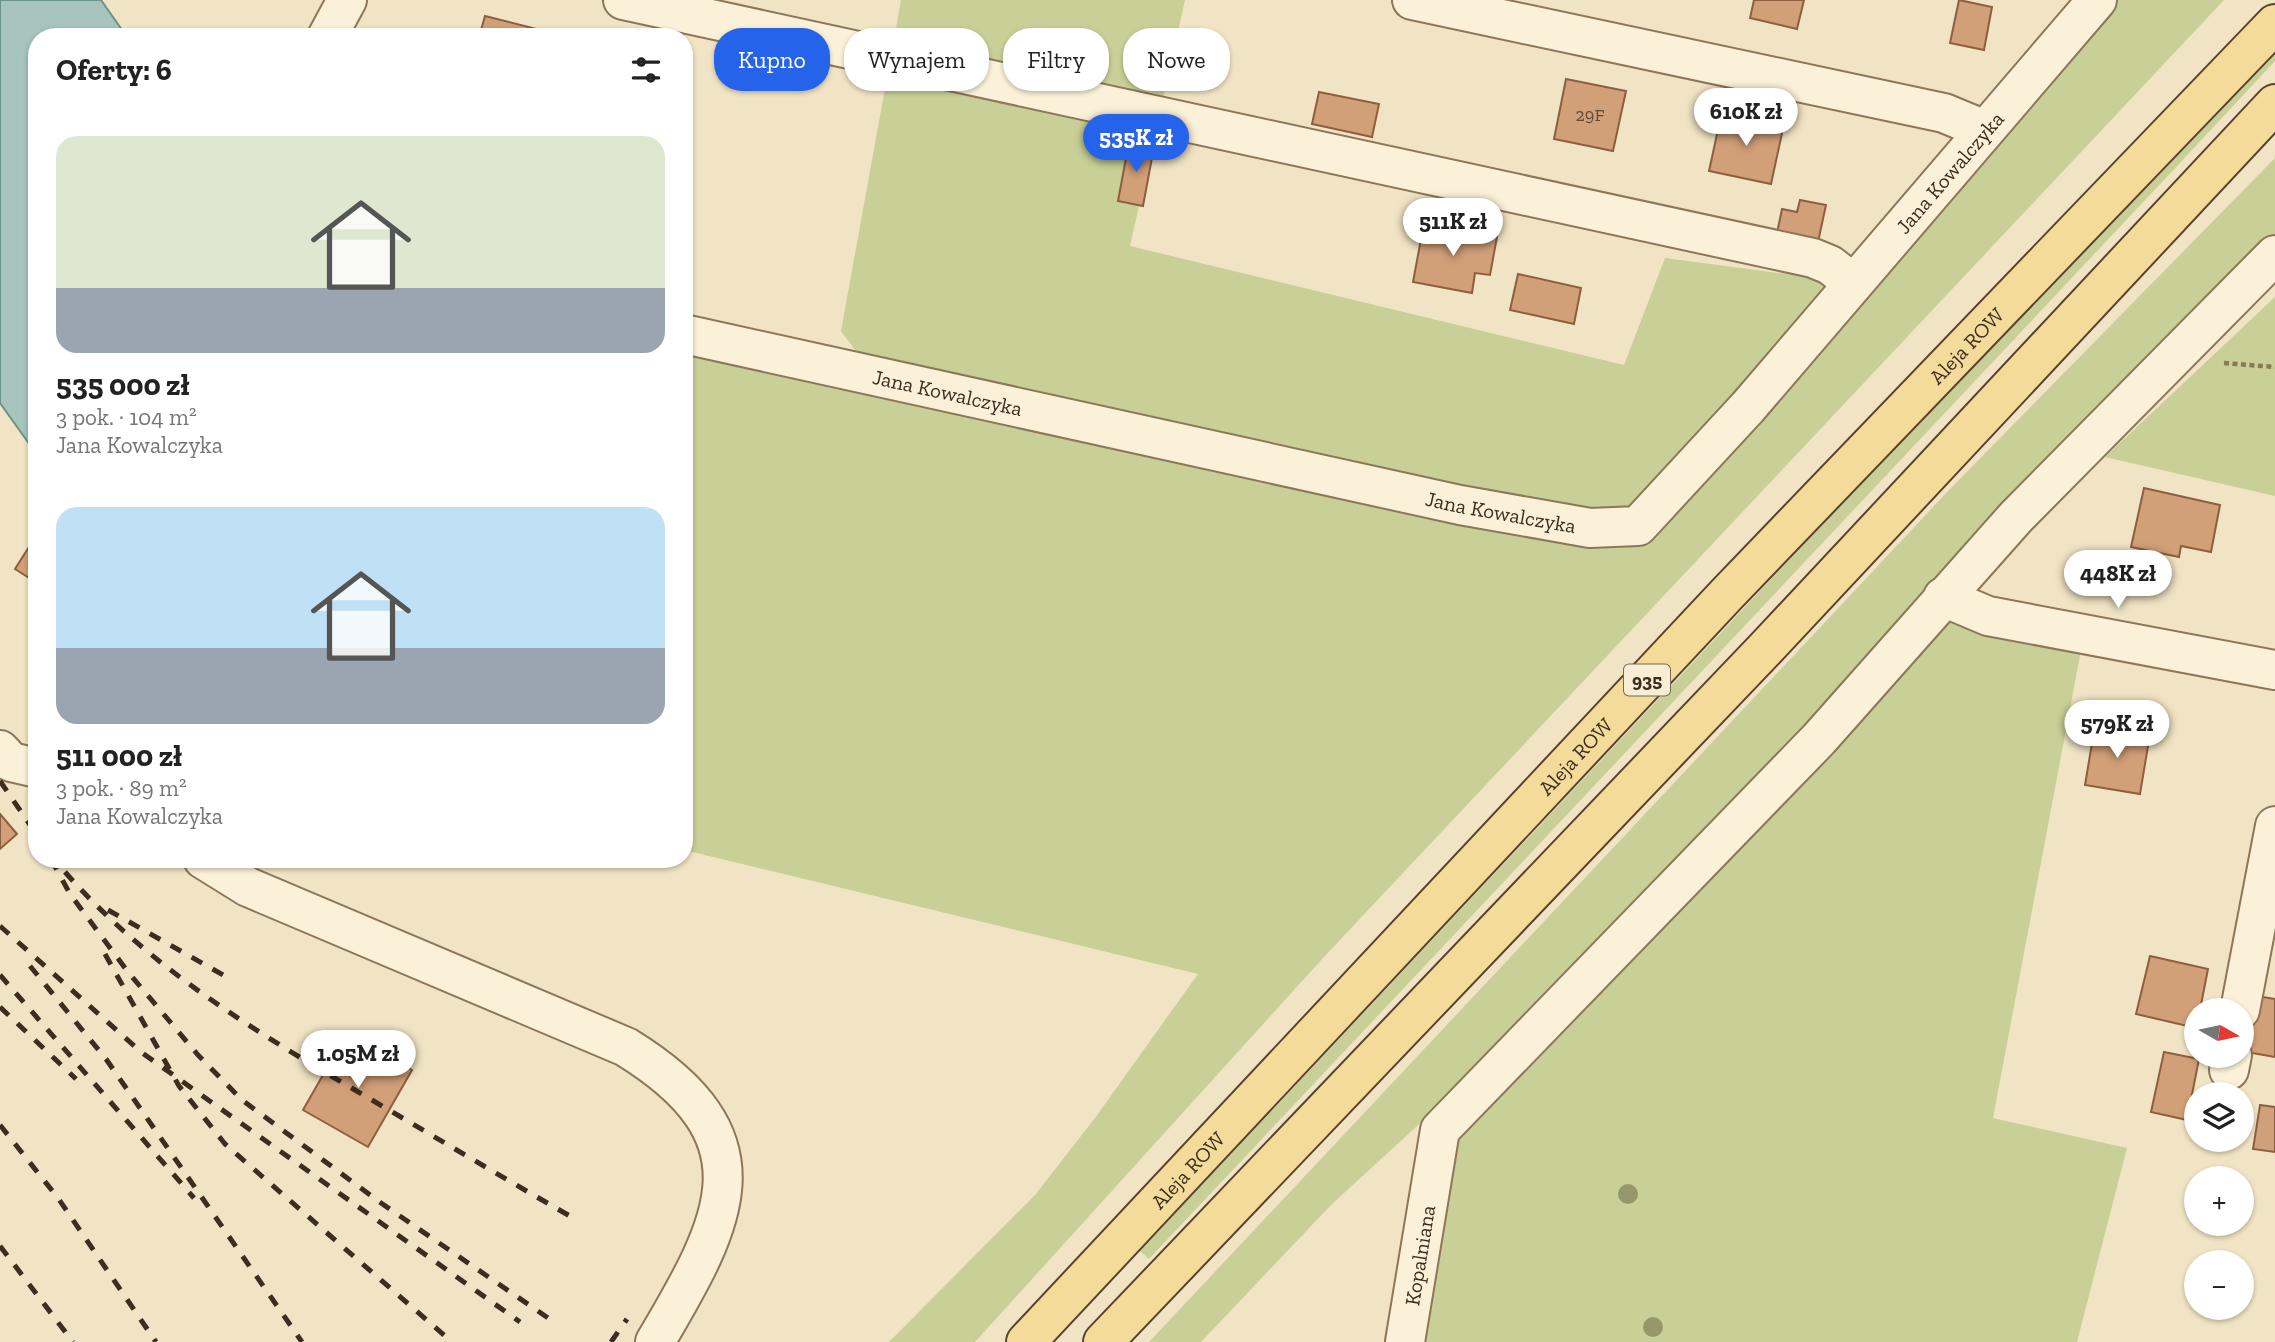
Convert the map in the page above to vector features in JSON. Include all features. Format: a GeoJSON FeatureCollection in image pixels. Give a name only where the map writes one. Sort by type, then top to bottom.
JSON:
{"type":"FeatureCollection","features":[{"type":"Feature","properties":{"kind":"main road","name":"Aleja ROW"},"geometry":{"type":"LineString","coordinates":[[1026,1342],[1727,594],[2275,24]]}},
{"type":"Feature","properties":{"kind":"main road"},"geometry":{"type":"LineString","coordinates":[[1103,1342],[1786,627],[2275,104]]}},
{"type":"Feature","properties":{"kind":"street"},"geometry":{"type":"LineString","coordinates":[[332,28],[347,0]]}},
{"type":"Feature","properties":{"kind":"street"},"geometry":{"type":"LineString","coordinates":[[623,0],[1813,258],[1830,265],[1853,284]]}},
{"type":"Feature","properties":{"kind":"street"},"geometry":{"type":"LineString","coordinates":[[1412,0],[1944,113],[1985,130]]}},
{"type":"Feature","properties":{"kind":"street","name":"Jana Kowalczyka"},"geometry":{"type":"LineString","coordinates":[[693,336],[1460,505],[1590,528],[1638,526],[1748,407],[2097,0]]}},
{"type":"Feature","properties":{"kind":"street","name":"Kopalniana"},"geometry":{"type":"LineString","coordinates":[[1405,1342],[1440,1130],[1819,739],[2016,517],[2275,255]]}},
{"type":"Feature","properties":{"kind":"street"},"geometry":{"type":"LineString","coordinates":[[1943,597],[1988,616],[2275,670]]}},
{"type":"Feature","properties":{"kind":"street"},"geometry":{"type":"LineString","coordinates":[[0,750],[11,762],[28,766]]}},
{"type":"Feature","properties":{"kind":"street"},"geometry":{"type":"LineString","coordinates":[[2242,998],[2275,826]]}},
{"type":"Feature","properties":{"kind":"street"},"geometry":{"type":"LineString","coordinates":[[217,868],[248,887],[626,1047],[664,1070],[698,1105],[718,1140],[724,1174],[716,1223],[696,1274],[655,1342]]}},
{"type":"Feature","properties":{"kind":"green space"},"geometry":{"type":"Polygon","coordinates":[[[901,0],[1185,0],[1179,28],[1123,28],[1123,91],[1165,91],[1130,246],[1624,365],[1665,258],[1853,283],[1608,543],[1641,547],[2112,0],[2224,0],[1323,958],[975,1342],[889,1342],[1035,1195],[1095,1118],[1198,974],[693,852],[693,354],[890,397],[841,331],[885,91],[989,91],[989,28],[896,28],[901,0]]]}},
{"type":"Feature","properties":{"kind":"green space"},"geometry":{"type":"Polygon","coordinates":[[[2275,43],[2275,61],[2179,164],[1149,1259],[1140,1251],[2275,43]]]}},
{"type":"Feature","properties":{"kind":"green space"},"geometry":{"type":"Polygon","coordinates":[[[2275,158],[2275,236],[1453,1093],[1331,1205],[1201,1342],[1149,1342],[1950,489],[2275,158]]]}},
{"type":"Feature","properties":{"kind":"green space"},"geometry":{"type":"Polygon","coordinates":[[[2275,297],[2275,496],[2105,457],[2275,297]]]}},
{"type":"Feature","properties":{"kind":"green space"},"geometry":{"type":"Polygon","coordinates":[[[1943,620],[2081,650],[1993,1118],[2127,1148],[2077,1342],[1414,1342],[1452,1134],[1943,620]]]}},
{"type":"Feature","properties":{"kind":"water"},"geometry":{"type":"Polygon","coordinates":[[[0,0],[101,0],[121,28],[28,28],[28,442],[0,403],[0,0]]]}},
{"type":"Feature","properties":{"kind":"building"},"geometry":{"type":"Polygon","coordinates":[[[1754,0],[1804,0],[1797,29],[1750,18],[1754,0]]]}},
{"type":"Feature","properties":{"kind":"building"},"geometry":{"type":"Polygon","coordinates":[[[1959,0],[1992,7],[1984,50],[1950,43],[1959,0]]]}},
{"type":"Feature","properties":{"kind":"building"},"geometry":{"type":"Polygon","coordinates":[[[485,16],[532,28],[482,28],[485,16]]]}},
{"type":"Feature","properties":{"kind":"building"},"geometry":{"type":"Polygon","coordinates":[[[1566,79],[1626,91],[1613,151],[1554,139],[1566,79]]]}},
{"type":"Feature","properties":{"kind":"building"},"geometry":{"type":"Polygon","coordinates":[[[1319,92],[1379,104],[1372,137],[1312,124],[1319,92]]]}},
{"type":"Feature","properties":{"kind":"building"},"geometry":{"type":"Polygon","coordinates":[[[1722,111],[1784,124],[1771,184],[1709,171],[1722,111]]]}},
{"type":"Feature","properties":{"kind":"building"},"geometry":{"type":"Polygon","coordinates":[[[1129,142],[1154,147],[1143,206],[1118,201],[1129,142]]]}},
{"type":"Feature","properties":{"kind":"building"},"geometry":{"type":"Polygon","coordinates":[[[1800,200],[1826,205],[1818,242],[1777,233],[1782,209],[1797,212],[1800,200]]]}},
{"type":"Feature","properties":{"kind":"building"},"geometry":{"type":"Polygon","coordinates":[[[1424,223],[1497,237],[1490,275],[1475,273],[1472,293],[1413,282],[1424,223]]]}},
{"type":"Feature","properties":{"kind":"building"},"geometry":{"type":"Polygon","coordinates":[[[1518,274],[1581,288],[1574,324],[1510,310],[1518,274]]]}},
{"type":"Feature","properties":{"kind":"building"},"geometry":{"type":"Polygon","coordinates":[[[2144,488],[2220,505],[2211,552],[2181,546],[2179,557],[2131,547],[2144,488]]]}},
{"type":"Feature","properties":{"kind":"building"},"geometry":{"type":"Polygon","coordinates":[[[28,548],[28,577],[15,569],[28,548]]]}},
{"type":"Feature","properties":{"kind":"building"},"geometry":{"type":"Polygon","coordinates":[[[2095,725],[2150,734],[2140,794],[2085,785],[2095,725]]]}},
{"type":"Feature","properties":{"kind":"building"},"geometry":{"type":"Polygon","coordinates":[[[0,814],[17,834],[0,849],[0,814]]]}},
{"type":"Feature","properties":{"kind":"building"},"geometry":{"type":"Polygon","coordinates":[[[2150,956],[2208,969],[2202,998],[2184,998],[2184,1025],[2136,1014],[2150,956]]]}},
{"type":"Feature","properties":{"kind":"building"},"geometry":{"type":"Polygon","coordinates":[[[2257,996],[2275,999],[2275,1057],[2254,1053],[2254,1011],[2257,996]]]}},
{"type":"Feature","properties":{"kind":"building"},"geometry":{"type":"Polygon","coordinates":[[[347,1033],[412,1070],[368,1147],[303,1110],[347,1033]]]}},
{"type":"Feature","properties":{"kind":"building"},"geometry":{"type":"Polygon","coordinates":[[[2164,1052],[2184,1056],[2184,1068],[2197,1068],[2194,1082],[2184,1082],[2184,1119],[2151,1112],[2164,1052]]]}},
{"type":"Feature","properties":{"kind":"building"},"geometry":{"type":"Polygon","coordinates":[[[2260,1105],[2275,1107],[2275,1152],[2254,1149],[2260,1105]]]}},
{"type":"Feature","properties":{"kind":"railway"},"geometry":{"type":"LineString","coordinates":[[0,781],[28,822]]}},
{"type":"Feature","properties":{"kind":"railway"},"geometry":{"type":"LineString","coordinates":[[56,868],[70,894],[128,972],[198,1055],[242,1100],[381,1203],[551,1320]]}},
{"type":"Feature","properties":{"kind":"railway"},"geometry":{"type":"LineString","coordinates":[[65,872],[134,940],[209,998],[330,1076],[575,1219]]}},
{"type":"Feature","properties":{"kind":"railway"},"geometry":{"type":"LineString","coordinates":[[108,910],[225,976]]}},
{"type":"Feature","properties":{"kind":"railway"},"geometry":{"type":"LineString","coordinates":[[0,926],[141,1052],[520,1322]]}},
{"type":"Feature","properties":{"kind":"railway"},"geometry":{"type":"LineString","coordinates":[[105,954],[179,1086],[225,1144],[452,1342]]}},
{"type":"Feature","properties":{"kind":"railway"},"geometry":{"type":"LineString","coordinates":[[30,966],[106,1059],[302,1342]]}},
{"type":"Feature","properties":{"kind":"railway"},"geometry":{"type":"LineString","coordinates":[[0,975],[194,1198]]}},
{"type":"Feature","properties":{"kind":"railway"},"geometry":{"type":"LineString","coordinates":[[0,1007],[76,1079]]}},
{"type":"Feature","properties":{"kind":"railway"},"geometry":{"type":"LineString","coordinates":[[0,1125],[58,1198],[156,1342]]}},
{"type":"Feature","properties":{"kind":"railway"},"geometry":{"type":"LineString","coordinates":[[0,1246],[73,1342]]}},
{"type":"Feature","properties":{"kind":"railway"},"geometry":{"type":"LineString","coordinates":[[611,1342],[627,1319]]}}]}
